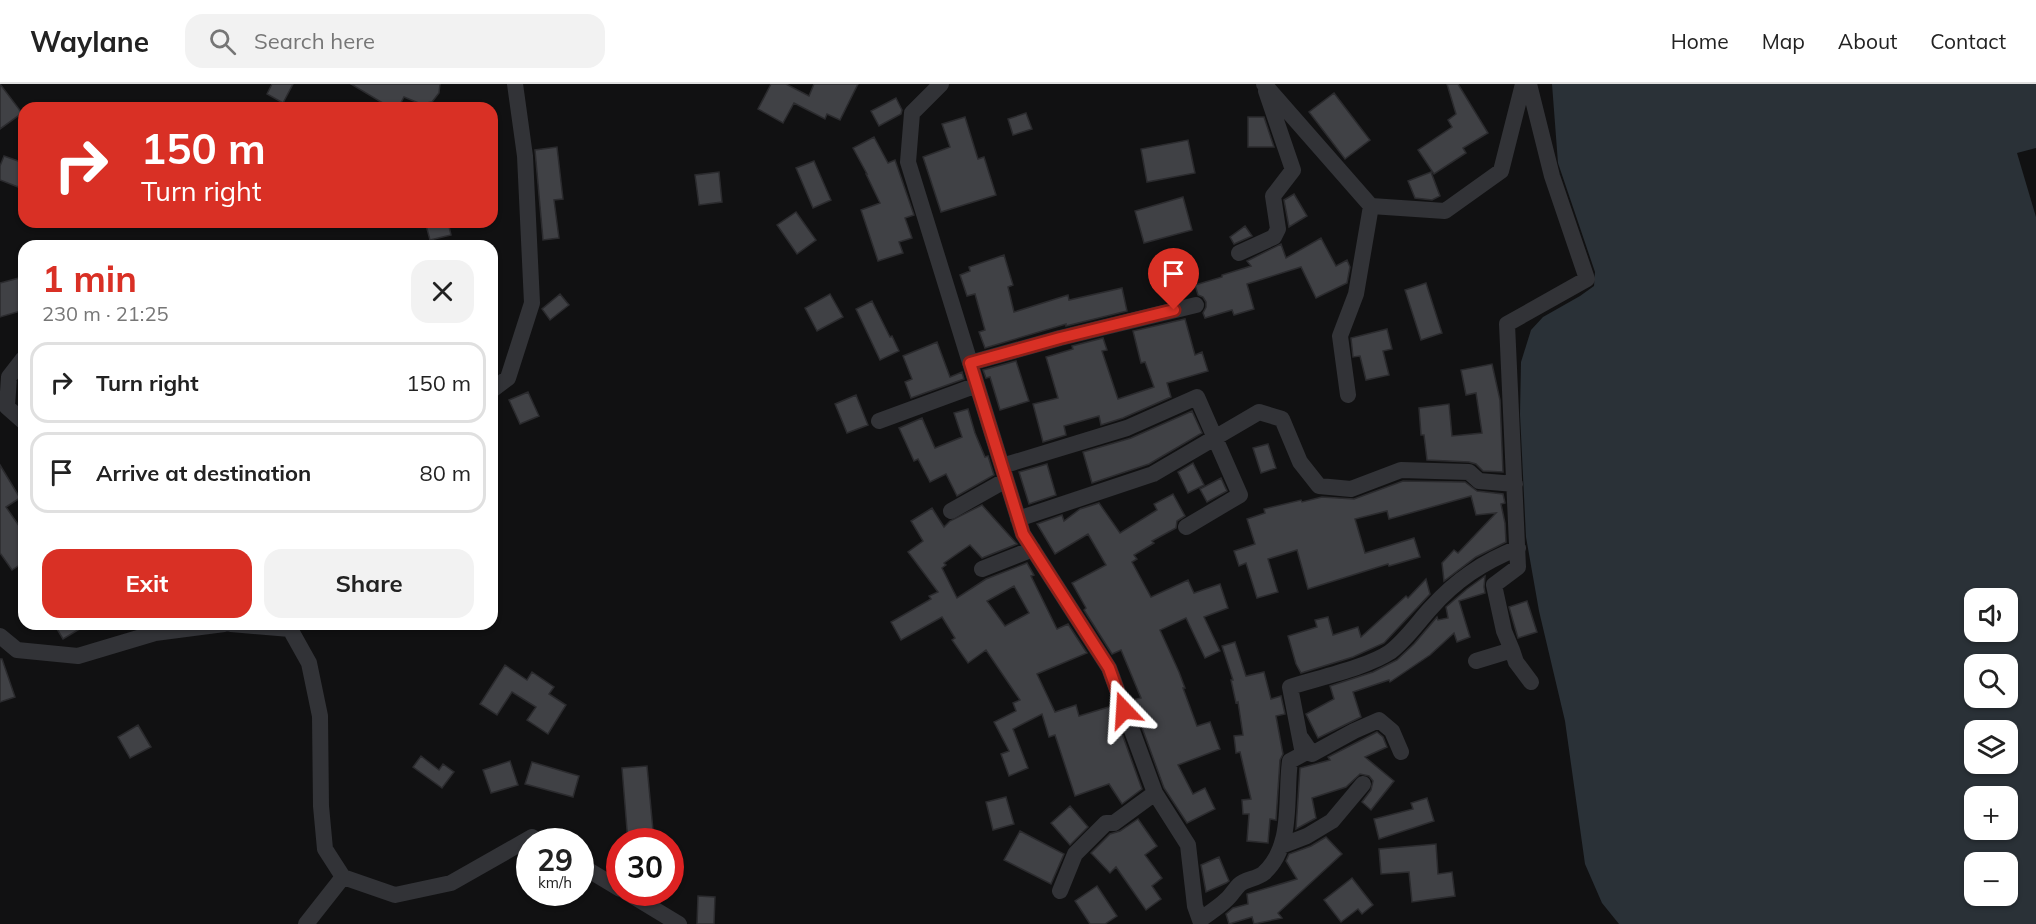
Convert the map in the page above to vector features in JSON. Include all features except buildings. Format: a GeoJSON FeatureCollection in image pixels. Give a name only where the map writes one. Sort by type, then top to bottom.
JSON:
{"type":"FeatureCollection","features":[{"type":"Feature","properties":{"kind":"street"},"geometry":{"type":"LineString","coordinates":[[498,386],[508,378],[532,303],[525,156],[515,84]]}},
{"type":"Feature","properties":{"kind":"street"},"geometry":{"type":"LineString","coordinates":[[941,84],[912,113],[908,162],[1018,519],[1023,534],[1032,549],[1109,668],[1155,793],[1188,845],[1195,906],[1200,920],[1226,900],[1240,884],[1262,875],[1272,864],[1281,846],[1287,817],[1287,782],[1290,762],[1302,754],[1290,687],[1371,661],[1390,651],[1434,605],[1471,572],[1491,559],[1518,548]]}},
{"type":"Feature","properties":{"kind":"street"},"geometry":{"type":"LineString","coordinates":[[1264,84],[1371,206],[1445,211],[1501,171],[1523,84]]}},
{"type":"Feature","properties":{"kind":"street"},"geometry":{"type":"LineString","coordinates":[[1239,253],[1274,237],[1278,230],[1273,196],[1293,170],[1264,84]]}},
{"type":"Feature","properties":{"kind":"street"},"geometry":{"type":"LineString","coordinates":[[1529,84],[1552,176],[1587,279],[1507,324],[1518,567],[1494,585],[1503,631],[1516,662],[1531,682]]}},
{"type":"Feature","properties":{"kind":"street"},"geometry":{"type":"LineString","coordinates":[[1348,395],[1340,336],[1356,294],[1371,206]]}},
{"type":"Feature","properties":{"kind":"street"},"geometry":{"type":"LineString","coordinates":[[970,363],[1060,338],[1196,305]]}},
{"type":"Feature","properties":{"kind":"street"},"geometry":{"type":"LineString","coordinates":[[18,365],[9,377],[3,410],[18,419]]}},
{"type":"Feature","properties":{"kind":"street"},"geometry":{"type":"LineString","coordinates":[[879,421],[977,385]]}},
{"type":"Feature","properties":{"kind":"street"},"geometry":{"type":"LineString","coordinates":[[951,510],[1004,473],[1126,428],[1197,397],[1240,495],[1186,527]]}},
{"type":"Feature","properties":{"kind":"street"},"geometry":{"type":"LineString","coordinates":[[1018,519],[1153,474],[1259,412],[1282,419],[1300,462],[1319,486],[1351,489],[1401,470],[1469,472],[1479,481],[1515,484]]}},
{"type":"Feature","properties":{"kind":"street"},"geometry":{"type":"LineString","coordinates":[[982,569],[1032,549]]}},
{"type":"Feature","properties":{"kind":"street"},"geometry":{"type":"LineString","coordinates":[[0,636],[17,650],[78,656],[155,633],[178,630]]}},
{"type":"Feature","properties":{"kind":"street"},"geometry":{"type":"LineString","coordinates":[[294,630],[309,663],[320,716],[321,806],[325,849],[343,877],[395,895],[451,883],[516,846]]}},
{"type":"Feature","properties":{"kind":"street"},"geometry":{"type":"LineString","coordinates":[[1476,661],[1512,650]]}},
{"type":"Feature","properties":{"kind":"street"},"geometry":{"type":"LineString","coordinates":[[1300,737],[1312,754],[1379,720],[1392,731],[1401,752]]}},
{"type":"Feature","properties":{"kind":"street"},"geometry":{"type":"LineString","coordinates":[[1281,846],[1308,836],[1332,821],[1363,784]]}},
{"type":"Feature","properties":{"kind":"street"},"geometry":{"type":"LineString","coordinates":[[1060,891],[1075,854],[1106,822],[1114,823],[1155,793]]}},
{"type":"Feature","properties":{"kind":"street"},"geometry":{"type":"LineString","coordinates":[[306,924],[343,877]]}},
{"type":"Feature","properties":{"kind":"street"},"geometry":{"type":"LineString","coordinates":[[649,906],[679,924]]}},
{"type":"Feature","properties":{"kind":"shaded area"},"geometry":{"type":"Polygon","coordinates":[[[1552,84],[2036,84],[2036,924],[1619,924],[1602,903],[1585,864],[1565,721],[1539,611],[1526,537],[1520,414],[1521,362],[1531,330],[1543,317],[1594,286],[1595,272],[1558,163],[1552,84]]]}},
{"type":"Feature","properties":{"kind":"pier"},"geometry":{"type":"Polygon","coordinates":[[[2036,148],[2036,217],[2017,153],[2036,148]]]}},
{"type":"Feature","properties":{"kind":"route"},"geometry":{"type":"LineString","coordinates":[[1124,710],[1109,668],[1023,534],[970,363],[1174,310]]}}]}
